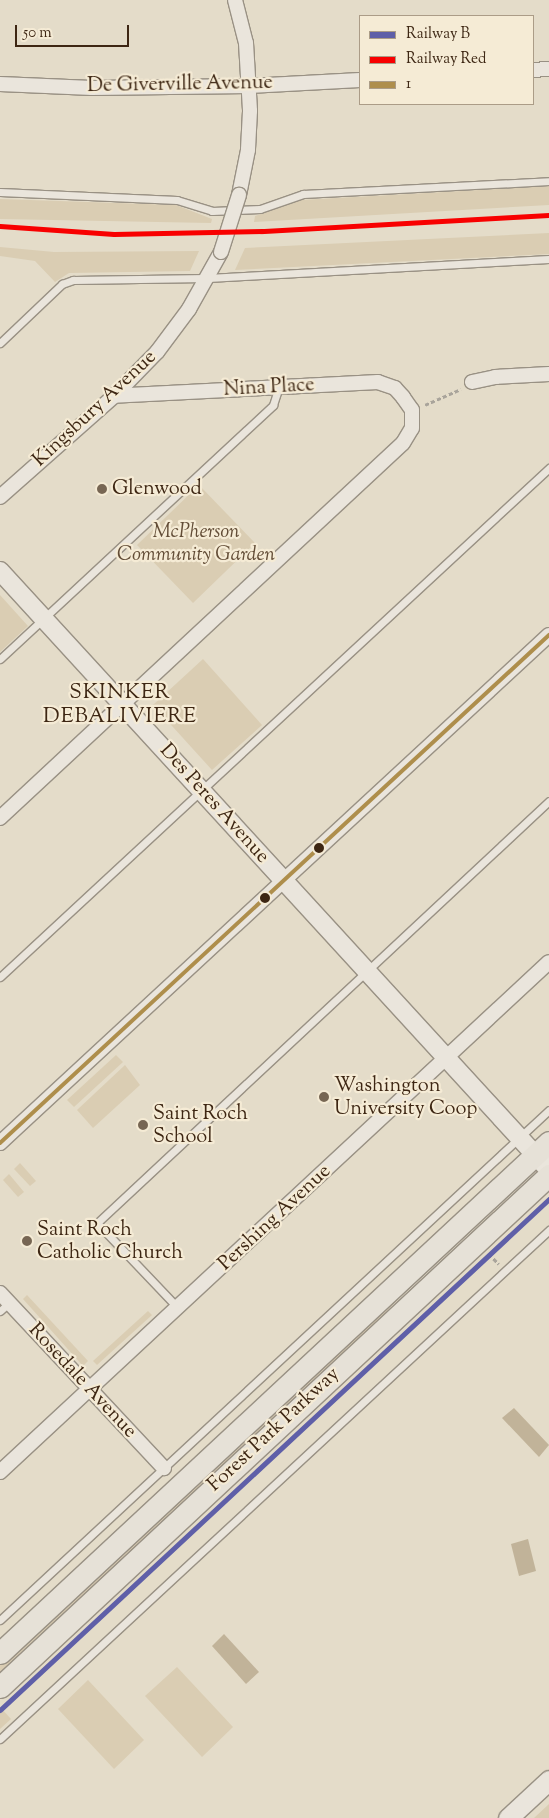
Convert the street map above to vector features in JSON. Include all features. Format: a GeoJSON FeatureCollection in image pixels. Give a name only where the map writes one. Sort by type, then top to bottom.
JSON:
{"type":"FeatureCollection","features":[{"type":"Feature","properties":{"kind":"main road","name":"Forest Park Parkway"},"geometry":{"type":"LineString","coordinates":[[0,1653],[544,1155]]}},
{"type":"Feature","properties":{"kind":"main road","name":"Forest Park Parkway"},"geometry":{"type":"LineString","coordinates":[[0,1688],[549,1175]]}},
{"type":"Feature","properties":{"kind":"main road"},"geometry":{"type":"LineString","coordinates":[[508,1818],[549,1780]]}},
{"type":"Feature","properties":{"kind":"street","name":"Kingsbury Avenue"},"geometry":{"type":"LineString","coordinates":[[0,497],[114,396],[157,352],[207,278],[220,252],[239,195],[250,130],[246,43],[235,0]]}},
{"type":"Feature","properties":{"kind":"street"},"geometry":{"type":"LineString","coordinates":[[534,70],[549,69]]}},
{"type":"Feature","properties":{"kind":"street","name":"De Giverville Avenue"},"geometry":{"type":"LineString","coordinates":[[0,84],[92,88],[249,86],[359,80]]}},
{"type":"Feature","properties":{"kind":"street"},"geometry":{"type":"LineString","coordinates":[[472,382],[495,377],[549,374]]}},
{"type":"Feature","properties":{"kind":"street","name":"Nina Place"},"geometry":{"type":"LineString","coordinates":[[114,396],[378,382],[395,388],[412,410]]}},
{"type":"Feature","properties":{"kind":"street"},"geometry":{"type":"LineString","coordinates":[[0,818],[403,444],[412,428],[412,410]]}},
{"type":"Feature","properties":{"kind":"street","name":"Des Peres Avenue"},"geometry":{"type":"LineString","coordinates":[[0,572],[519,1138],[544,1155]]}},
{"type":"Feature","properties":{"kind":"street"},"geometry":{"type":"LineString","coordinates":[[0,1143],[549,635]]}},
{"type":"Feature","properties":{"kind":"street","name":"Pershing Avenue"},"geometry":{"type":"LineString","coordinates":[[0,1472],[549,962]]}},
{"type":"Feature","properties":{"kind":"street","name":"Rosedale Avenue"},"geometry":{"type":"LineString","coordinates":[[3,1302],[90,1389],[164,1468]]}},
{"type":"Feature","properties":{"kind":"lane"},"geometry":{"type":"LineString","coordinates":[[0,192],[177,200],[212,211],[260,209],[303,194],[549,181]]}},
{"type":"Feature","properties":{"kind":"lane"},"geometry":{"type":"LineString","coordinates":[[0,343],[62,284],[73,280],[207,278],[549,259]]}},
{"type":"Feature","properties":{"kind":"lane"},"geometry":{"type":"LineString","coordinates":[[0,659],[273,405],[279,388]]}},
{"type":"Feature","properties":{"kind":"lane"},"geometry":{"type":"LineString","coordinates":[[0,977],[549,468]]}},
{"type":"Feature","properties":{"kind":"lane"},"geometry":{"type":"LineString","coordinates":[[178,1308],[97,1223],[549,801]]}},
{"type":"Feature","properties":{"kind":"lane"},"geometry":{"type":"LineString","coordinates":[[0,1620],[549,1110]]}},
{"type":"Feature","properties":{"kind":"lane"},"geometry":{"type":"LineString","coordinates":[[0,1739],[549,1230]]}},
{"type":"Feature","properties":{"kind":"path"},"geometry":{"type":"LineString","coordinates":[[412,410],[455,394],[472,382]]}},
{"type":"Feature","properties":{"kind":"path"},"geometry":{"type":"LineString","coordinates":[[486,1250],[499,1265]]}},
{"type":"Feature","properties":{"kind":"green space"},"geometry":{"type":"Polygon","coordinates":[[[549,186],[549,205],[254,222],[255,216],[301,200],[549,186]]]}},
{"type":"Feature","properties":{"kind":"green space"},"geometry":{"type":"Polygon","coordinates":[[[0,199],[176,205],[212,219],[211,223],[0,219],[0,199]]]}},
{"type":"Feature","properties":{"kind":"green space"},"geometry":{"type":"Polygon","coordinates":[[[549,233],[549,254],[235,270],[245,248],[549,233]]]}},
{"type":"Feature","properties":{"kind":"green space"},"geometry":{"type":"Polygon","coordinates":[[[0,247],[54,252],[199,251],[190,271],[69,273],[55,282],[35,261],[0,256],[0,247]]]}},
{"type":"Feature","properties":{"kind":"green space","name":"McPherson Community Garden"},"geometry":{"type":"Polygon","coordinates":[[[199,485],[255,543],[193,603],[137,545],[199,485]]]}},
{"type":"Feature","properties":{"kind":"green space"},"geometry":{"type":"Polygon","coordinates":[[[0,595],[28,626],[0,652],[0,595]]]}},
{"type":"Feature","properties":{"kind":"green space"},"geometry":{"type":"Polygon","coordinates":[[[203,659],[262,725],[212,770],[153,705],[203,659]]]}},
{"type":"Feature","properties":{"kind":"green space"},"geometry":{"type":"Polygon","coordinates":[[[116,1055],[123,1062],[74,1107],[67,1100],[116,1055]]]}},
{"type":"Feature","properties":{"kind":"green space"},"geometry":{"type":"Polygon","coordinates":[[[125,1065],[140,1085],[93,1128],[77,1110],[125,1065]]]}},
{"type":"Feature","properties":{"kind":"green space"},"geometry":{"type":"Polygon","coordinates":[[[20,1163],[36,1181],[30,1186],[14,1169],[20,1163]]]}},
{"type":"Feature","properties":{"kind":"green space"},"geometry":{"type":"Polygon","coordinates":[[[9,1174],[24,1192],[18,1197],[3,1180],[9,1174]]]}},
{"type":"Feature","properties":{"kind":"green space"},"geometry":{"type":"Polygon","coordinates":[[[409,1282],[412,1285],[361,1338],[0,1675],[0,1664],[5,1659],[409,1282]]]}},
{"type":"Feature","properties":{"kind":"green space"},"geometry":{"type":"Polygon","coordinates":[[[27,1295],[88,1361],[83,1366],[23,1299],[27,1295]]]}},
{"type":"Feature","properties":{"kind":"green space"},"geometry":{"type":"Polygon","coordinates":[[[148,1311],[152,1315],[97,1365],[93,1361],[148,1311]]]}},
{"type":"Feature","properties":{"kind":"green space"},"geometry":{"type":"Polygon","coordinates":[[[177,1667],[233,1727],[202,1757],[145,1696],[177,1667]]]}},
{"type":"Feature","properties":{"kind":"green space"},"geometry":{"type":"Polygon","coordinates":[[[88,1680],[144,1740],[114,1769],[58,1709],[88,1680]]]}},
{"type":"Feature","properties":{"kind":"green space"},"geometry":{"type":"Polygon","coordinates":[[[0,1707],[11,1719],[0,1729],[0,1707]]]}},
{"type":"Feature","properties":{"kind":"green space"},"geometry":{"type":"Polygon","coordinates":[[[549,1804],[549,1818],[534,1818],[549,1804]]]}},
{"type":"Feature","properties":{"kind":"shaded area"},"geometry":{"type":"Polygon","coordinates":[[[514,1408],[549,1445],[539,1457],[502,1418],[514,1408]]]}},
{"type":"Feature","properties":{"kind":"shaded area"},"geometry":{"type":"Polygon","coordinates":[[[528,1539],[536,1571],[519,1576],[511,1544],[528,1539]]]}},
{"type":"Feature","properties":{"kind":"shaded area"},"geometry":{"type":"Polygon","coordinates":[[[224,1634],[259,1672],[246,1684],[212,1646],[224,1634]]]}},
{"type":"Feature","properties":{"kind":"rail line","name":"Red"},"geometry":{"type":"LineString","coordinates":[[0,226],[114,234],[262,231],[549,215]]}},
{"type":"Feature","properties":{"kind":"rail line","name":"B"},"geometry":{"type":"LineString","coordinates":[[0,1710],[549,1199]]}},
{"type":"Feature","properties":{"kind":"transit line","name":"1"},"geometry":{"type":"LineString","coordinates":[[0,1143],[549,635]]}},
{"type":"Feature","properties":{"kind":"place","name":"Glenwood"},"geometry":{"type":"Point","coordinates":[102,489]}},
{"type":"Feature","properties":{"kind":"place","name":"Washington University Coop"},"geometry":{"type":"Point","coordinates":[324,1097]}},
{"type":"Feature","properties":{"kind":"place","name":"Saint Roch School"},"geometry":{"type":"Point","coordinates":[143,1125]}},
{"type":"Feature","properties":{"kind":"place","name":"Saint Roch Catholic Church"},"geometry":{"type":"Point","coordinates":[27,1241]}},
{"type":"Feature","properties":{"kind":"district","name":"SKINKER DEBALIVIERE"},"geometry":{"type":"Point","coordinates":[120,705]}}]}
